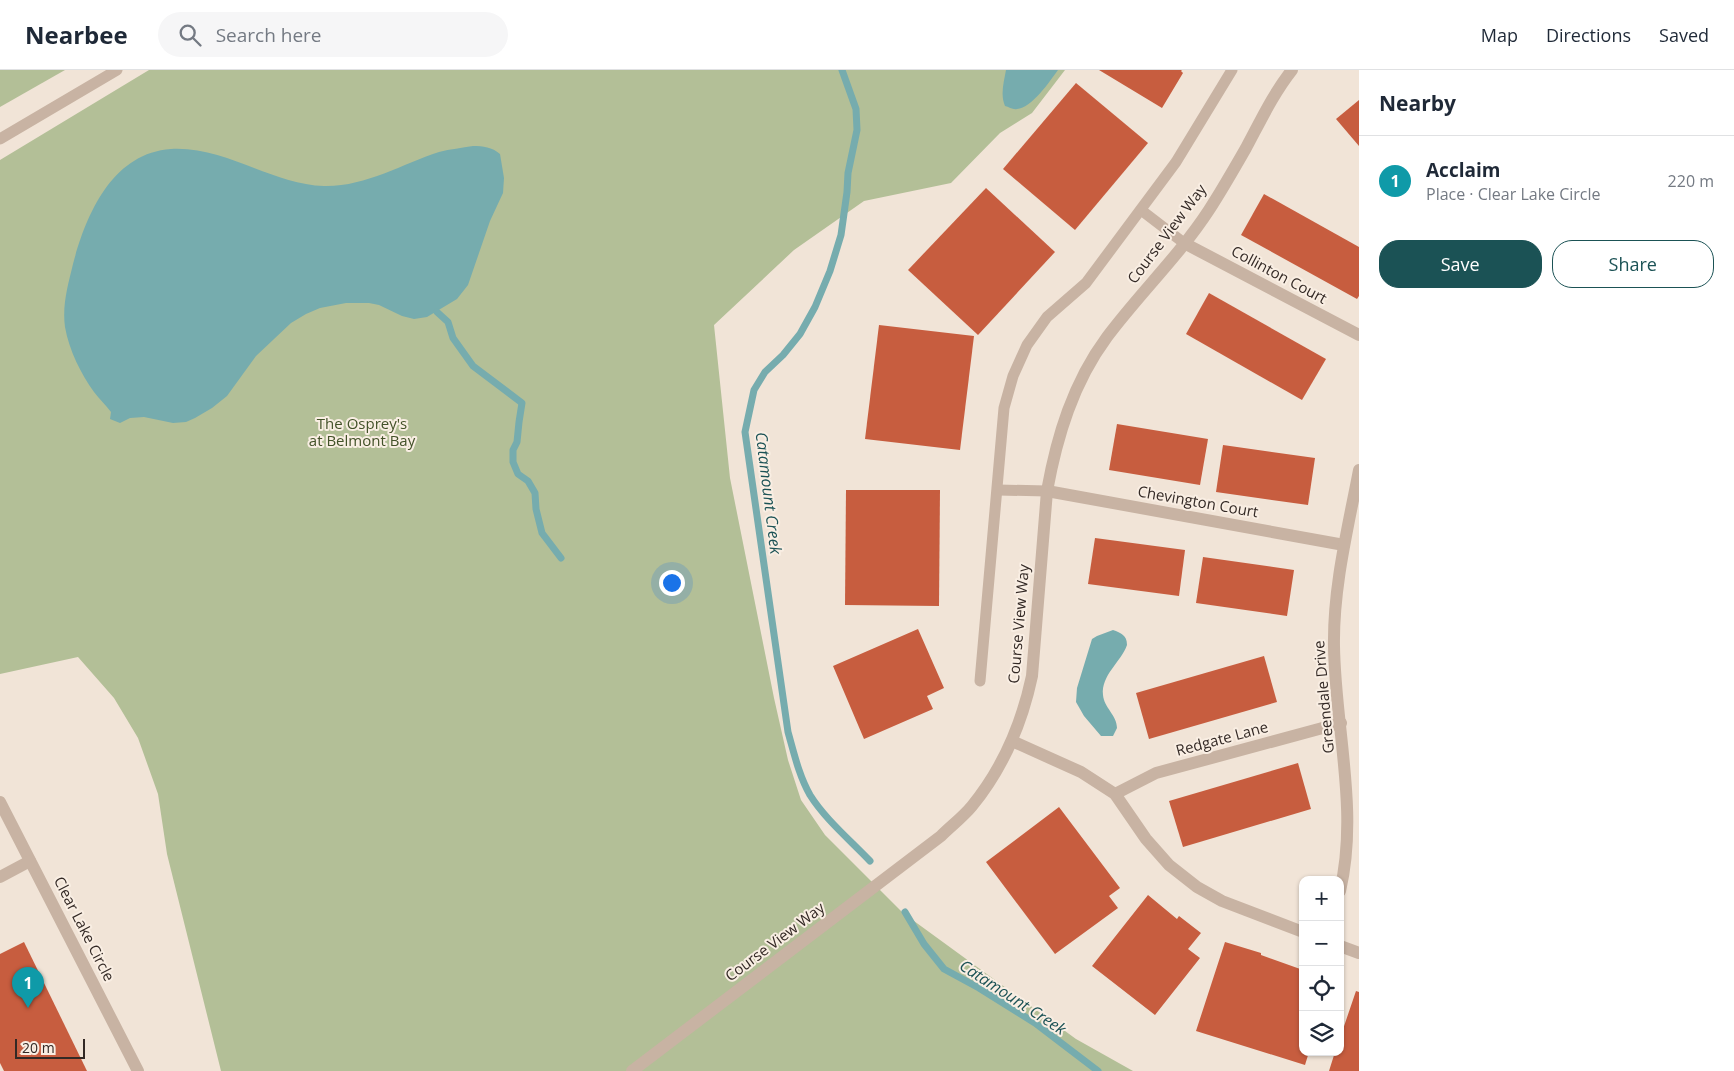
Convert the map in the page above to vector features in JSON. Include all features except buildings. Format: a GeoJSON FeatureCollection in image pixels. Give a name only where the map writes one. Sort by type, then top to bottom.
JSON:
{"type":"FeatureCollection","features":[{"type":"Feature","properties":{"kind":"street","name":"Course View Way"},"geometry":{"type":"LineString","coordinates":[[632,1071],[942,836],[971,807],[993,777],[1012,741],[1026,705],[1032,676],[1047,491],[1060,431],[1070,402],[1106,338],[1208,211],[1245,150],[1271,100],[1292,70]]}},
{"type":"Feature","properties":{"kind":"street","name":"Collinton Court"},"geometry":{"type":"LineString","coordinates":[[1184,243],[1359,335]]}},
{"type":"Feature","properties":{"kind":"street","name":"Greendale Drive"},"geometry":{"type":"LineString","coordinates":[[1344,877],[1350,856],[1351,821],[1334,646],[1344,545],[1359,470]]}},
{"type":"Feature","properties":{"kind":"street","name":"Chevington Court"},"geometry":{"type":"LineString","coordinates":[[1047,491],[1344,545]]}},
{"type":"Feature","properties":{"kind":"street","name":"Redgate Lane"},"geometry":{"type":"LineString","coordinates":[[1115,794],[1156,773],[1341,723]]}},
{"type":"Feature","properties":{"kind":"street"},"geometry":{"type":"LineString","coordinates":[[1012,741],[1081,772],[1115,794],[1146,839],[1169,865],[1197,887],[1222,901],[1299,930]]}},
{"type":"Feature","properties":{"kind":"street","name":"Clear Lake Circle"},"geometry":{"type":"LineString","coordinates":[[0,802],[138,1071]]}},
{"type":"Feature","properties":{"kind":"street"},"geometry":{"type":"LineString","coordinates":[[0,877],[30,861]]}},
{"type":"Feature","properties":{"kind":"street"},"geometry":{"type":"LineString","coordinates":[[1344,947],[1359,953]]}},
{"type":"Feature","properties":{"kind":"lane"},"geometry":{"type":"LineString","coordinates":[[0,140],[117,70]]}},
{"type":"Feature","properties":{"kind":"lane"},"geometry":{"type":"LineString","coordinates":[[980,680],[1004,408],[1013,376],[1027,344],[1047,317],[1086,282],[1176,162],[1232,70]]}},
{"type":"Feature","properties":{"kind":"lane"},"geometry":{"type":"LineString","coordinates":[[1140,210],[1184,243]]}},
{"type":"Feature","properties":{"kind":"lane"},"geometry":{"type":"LineString","coordinates":[[998,490],[1047,491]]}},
{"type":"Feature","properties":{"kind":"green space"},"geometry":{"type":"Polygon","coordinates":[[[0,70],[65,70],[0,107],[0,70]]]}},
{"type":"Feature","properties":{"kind":"green space","name":"The Osprey's at Belmont Bay"},"geometry":{"type":"Polygon","coordinates":[[[149,70],[1065,70],[1032,113],[1000,133],[951,183],[864,201],[794,250],[714,325],[730,478],[774,698],[788,760],[801,800],[825,835],[903,913],[1076,1039],[1133,1071],[221,1071],[167,854],[158,794],[138,738],[114,698],[78,657],[0,674],[0,160],[149,70]]]}},
{"type":"Feature","properties":{"kind":"water"},"geometry":{"type":"Polygon","coordinates":[[[1006,70],[1058,70],[1029,104],[1012,109],[1005,106],[1003,97],[1006,70]]]}},
{"type":"Feature","properties":{"kind":"water"},"geometry":{"type":"Polygon","coordinates":[[[473,146],[487,147],[500,154],[504,178],[503,193],[490,221],[468,285],[457,299],[427,317],[414,319],[369,303],[346,303],[320,308],[291,323],[256,356],[227,396],[195,418],[186,422],[173,423],[144,417],[130,418],[120,423],[110,419],[111,412],[96,395],[80,370],[67,336],[64,319],[69,280],[85,226],[94,207],[117,174],[133,162],[150,153],[171,149],[210,153],[304,184],[339,185],[369,179],[439,152],[473,146]]]}},
{"type":"Feature","properties":{"kind":"water"},"geometry":{"type":"Polygon","coordinates":[[[1113,630],[1125,637],[1127,645],[1108,675],[1103,688],[1104,700],[1115,719],[1117,728],[1113,736],[1101,736],[1084,716],[1076,702],[1077,688],[1092,639],[1113,630]]]}},
{"type":"Feature","properties":{"kind":"waterway","name":"Catamount Creek"},"geometry":{"type":"LineString","coordinates":[[842,70],[856,109],[857,130],[848,173],[841,235],[830,271],[815,307],[800,334],[783,355],[765,372],[754,390],[745,432],[788,732],[800,772],[810,795],[830,821],[870,861]]}},
{"type":"Feature","properties":{"kind":"waterway"},"geometry":{"type":"LineString","coordinates":[[437,312],[448,322],[453,338],[473,366],[522,403],[517,442],[513,450],[513,462],[518,474],[528,481],[535,493],[536,509],[542,533],[561,558]]}},
{"type":"Feature","properties":{"kind":"waterway","name":"Catamount Creek"},"geometry":{"type":"LineString","coordinates":[[905,912],[924,944],[944,969],[979,988],[1035,1023],[1098,1071]]}},
{"type":"Feature","properties":{"kind":"place","name":"Acclaim"},"geometry":{"type":"Point","coordinates":[28,1008]}}]}
